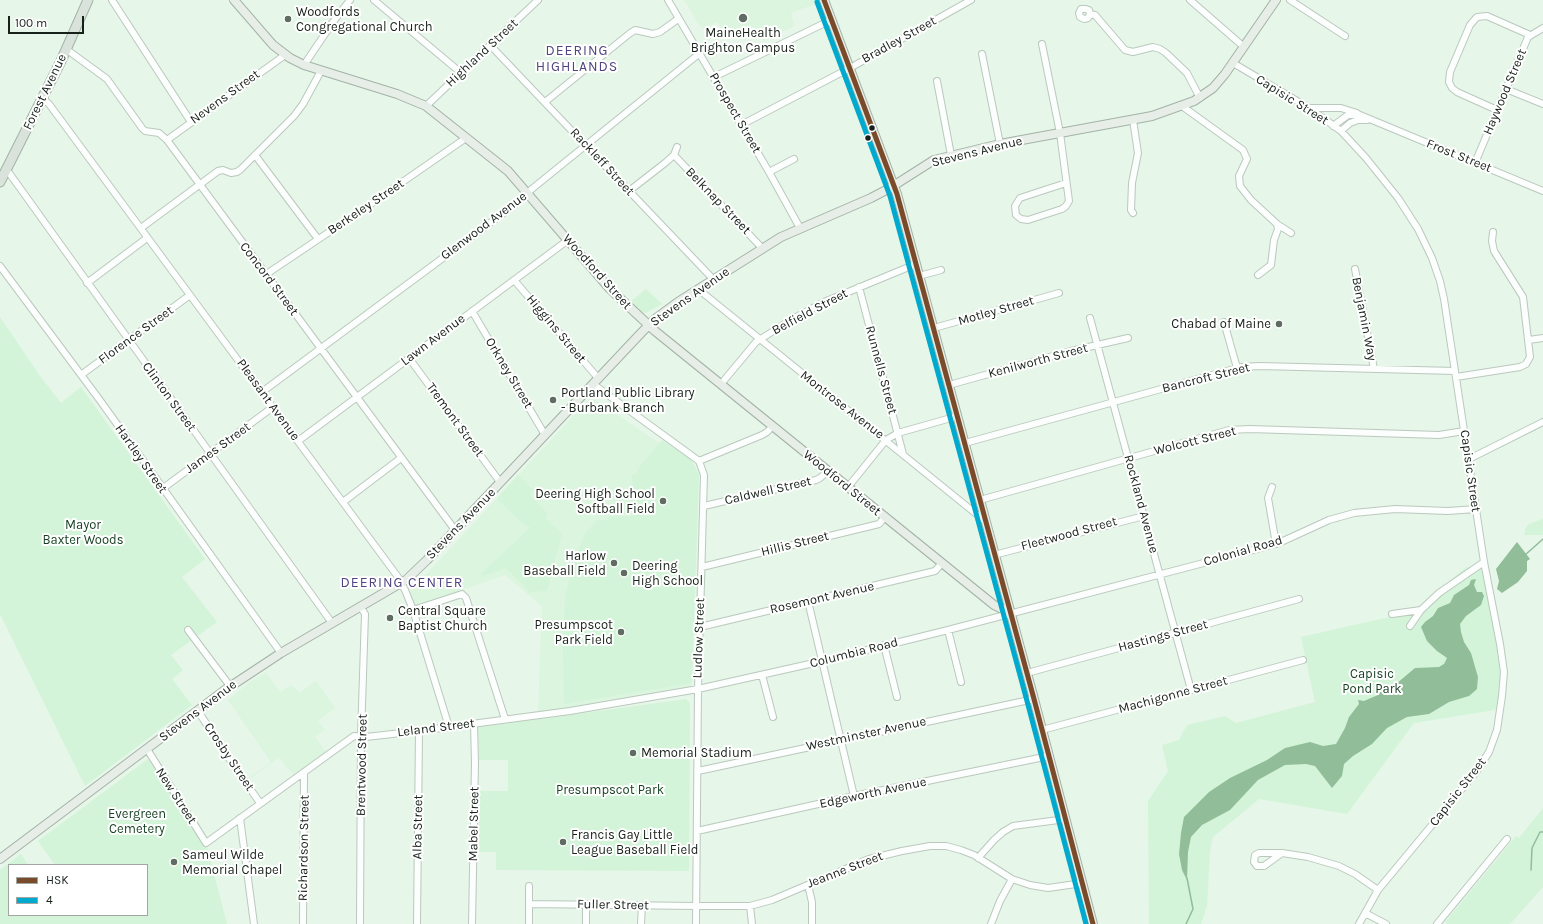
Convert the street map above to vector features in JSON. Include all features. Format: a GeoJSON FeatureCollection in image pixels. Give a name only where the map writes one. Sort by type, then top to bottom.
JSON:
{"type":"FeatureCollection","features":[{"type":"Feature","properties":{"kind":"highway","name":"Forest Avenue"},"geometry":{"type":"LineString","coordinates":[[0,182],[66,49],[88,0]]}},
{"type":"Feature","properties":{"kind":"main road","name":"Woodford Street"},"geometry":{"type":"LineString","coordinates":[[234,0],[273,45],[284,55],[304,65],[396,94],[426,106],[508,171],[609,288],[648,326],[994,605],[1010,613]]}},
{"type":"Feature","properties":{"kind":"main road"},"geometry":{"type":"LineString","coordinates":[[824,0],[894,185],[958,416],[1093,924]]}},
{"type":"Feature","properties":{"kind":"main road","name":"Stevens Avenue"},"geometry":{"type":"LineString","coordinates":[[0,859],[230,686],[281,653],[402,583],[427,560],[648,326],[664,312],[698,289],[762,248],[800,228],[870,198],[934,160],[1000,144],[1152,116],[1200,98],[1213,88],[1233,63],[1276,0]]}},
{"type":"Feature","properties":{"kind":"street"},"geometry":{"type":"LineString","coordinates":[[112,0],[191,122]]}},
{"type":"Feature","properties":{"kind":"street"},"geometry":{"type":"LineString","coordinates":[[304,65],[350,0]]}},
{"type":"Feature","properties":{"kind":"street"},"geometry":{"type":"LineString","coordinates":[[374,0],[460,72]]}},
{"type":"Feature","properties":{"kind":"street"},"geometry":{"type":"LineString","coordinates":[[526,0],[532,5]]}},
{"type":"Feature","properties":{"kind":"street","name":"Highland Street"},"geometry":{"type":"LineString","coordinates":[[426,106],[460,72],[538,0]]}},
{"type":"Feature","properties":{"kind":"street","name":"Prospect Street"},"geometry":{"type":"LineString","coordinates":[[668,0],[742,125],[800,228]]}},
{"type":"Feature","properties":{"kind":"street","name":"Bradley Street"},"geometry":{"type":"LineString","coordinates":[[742,125],[850,68],[971,0]]}},
{"type":"Feature","properties":{"kind":"street"},"geometry":{"type":"LineString","coordinates":[[1190,0],[1244,47]]}},
{"type":"Feature","properties":{"kind":"street"},"geometry":{"type":"LineString","coordinates":[[1290,0],[1345,36]]}},
{"type":"Feature","properties":{"kind":"street"},"geometry":{"type":"LineString","coordinates":[[1090,14],[1096,16],[1125,50],[1133,52],[1153,47],[1166,53],[1187,73],[1200,98]]}},
{"type":"Feature","properties":{"kind":"street"},"geometry":{"type":"LineString","coordinates":[[1497,110],[1457,92],[1452,88],[1449,82],[1450,72],[1470,25],[1477,18],[1487,16],[1530,34]]}},
{"type":"Feature","properties":{"kind":"street"},"geometry":{"type":"LineString","coordinates":[[545,102],[628,34],[635,30],[653,34],[660,32],[678,19]]}},
{"type":"Feature","properties":{"kind":"street"},"geometry":{"type":"LineString","coordinates":[[714,77],[831,20]]}},
{"type":"Feature","properties":{"kind":"street","name":"Haywood Street"},"geometry":{"type":"LineString","coordinates":[[1476,163],[1528,38],[1530,34],[1543,28]]}},
{"type":"Feature","properties":{"kind":"street"},"geometry":{"type":"LineString","coordinates":[[1042,44],[1060,133],[1069,201],[1064,208],[1028,220],[1020,219],[1016,215],[1014,206],[1019,199],[1066,183]]}},
{"type":"Feature","properties":{"kind":"street","name":"Rackleff Street"},"geometry":{"type":"LineString","coordinates":[[490,45],[713,279]]}},
{"type":"Feature","properties":{"kind":"street","name":"Concord Street"},"geometry":{"type":"LineString","coordinates":[[66,49],[107,80],[145,131],[159,133],[167,140],[265,275],[455,530]]}},
{"type":"Feature","properties":{"kind":"street","name":"Glenwood Avenue"},"geometry":{"type":"LineString","coordinates":[[262,392],[513,206],[700,53]]}},
{"type":"Feature","properties":{"kind":"street"},"geometry":{"type":"LineString","coordinates":[[982,54],[1000,144]]}},
{"type":"Feature","properties":{"kind":"street","name":"Nevens Street"},"geometry":{"type":"LineString","coordinates":[[167,140],[284,55]]}},
{"type":"Feature","properties":{"kind":"street","name":"Capisic Street"},"geometry":{"type":"LineString","coordinates":[[1233,63],[1309,108],[1341,132],[1366,158],[1398,198],[1418,229],[1432,258],[1440,281],[1444,299],[1484,562],[1503,662],[1503,688],[1497,730],[1489,752],[1476,772],[1378,890],[1359,924]]}},
{"type":"Feature","properties":{"kind":"street"},"geometry":{"type":"LineString","coordinates":[[141,228],[218,172],[222,170],[237,172],[294,116],[303,104],[321,71]]}},
{"type":"Feature","properties":{"kind":"street"},"geometry":{"type":"LineString","coordinates":[[937,81],[951,155]]}},
{"type":"Feature","properties":{"kind":"street"},"geometry":{"type":"LineString","coordinates":[[1506,89],[1543,104]]}},
{"type":"Feature","properties":{"kind":"street","name":"Pleasant Avenue"},"geometry":{"type":"LineString","coordinates":[[42,98],[49,104],[402,583],[413,610],[449,727]]}},
{"type":"Feature","properties":{"kind":"street"},"geometry":{"type":"LineString","coordinates":[[1182,106],[1243,150],[1247,159],[1239,176],[1240,186],[1251,200],[1277,224],[1290,233]]}},
{"type":"Feature","properties":{"kind":"street","name":"Frost Street"},"geometry":{"type":"LineString","coordinates":[[1309,108],[1341,108],[1543,191]]}},
{"type":"Feature","properties":{"kind":"street"},"geometry":{"type":"LineString","coordinates":[[1333,126],[1348,115],[1360,115]]}},
{"type":"Feature","properties":{"kind":"street"},"geometry":{"type":"LineString","coordinates":[[1133,213],[1131,210],[1132,183],[1138,153],[1134,120]]}},
{"type":"Feature","properties":{"kind":"street","name":"Frost Street"},"geometry":{"type":"LineString","coordinates":[[1341,132],[1350,123],[1358,120],[1374,121]]}},
{"type":"Feature","properties":{"kind":"street","name":"Berkeley Street"},"geometry":{"type":"LineString","coordinates":[[265,275],[466,138]]}},
{"type":"Feature","properties":{"kind":"street"},"geometry":{"type":"LineString","coordinates":[[629,191],[674,155],[677,148]]}},
{"type":"Feature","properties":{"kind":"street"},"geometry":{"type":"LineString","coordinates":[[255,155],[318,239]]}},
{"type":"Feature","properties":{"kind":"street","name":"Belknap Street"},"geometry":{"type":"LineString","coordinates":[[674,155],[762,248]]}},
{"type":"Feature","properties":{"kind":"street"},"geometry":{"type":"LineString","coordinates":[[769,172],[794,159]]}},
{"type":"Feature","properties":{"kind":"street","name":"Clinton Street"},"geometry":{"type":"LineString","coordinates":[[7,170],[332,623]]}},
{"type":"Feature","properties":{"kind":"street"},"geometry":{"type":"LineString","coordinates":[[1258,276],[1271,265],[1274,240],[1278,229],[1277,224]]}},
{"type":"Feature","properties":{"kind":"street","name":"Bancroft Street"},"geometry":{"type":"LineString","coordinates":[[965,443],[1237,368],[1260,366],[1374,369],[1455,374],[1520,367],[1526,364],[1530,357],[1523,297],[1494,251],[1492,241],[1493,232]]}},
{"type":"Feature","properties":{"kind":"street"},"geometry":{"type":"LineString","coordinates":[[87,283],[147,238]]}},
{"type":"Feature","properties":{"kind":"street","name":"Lawn Avenue"},"geometry":{"type":"LineString","coordinates":[[298,441],[568,240]]}},
{"type":"Feature","properties":{"kind":"street","name":"Belfield Street"},"geometry":{"type":"LineString","coordinates":[[721,384],[759,339],[808,310],[916,264]]}},
{"type":"Feature","properties":{"kind":"street","name":"Hartley Street"},"geometry":{"type":"LineString","coordinates":[[0,266],[81,375],[281,653]]}},
{"type":"Feature","properties":{"kind":"street","name":"Benjamin Way"},"geometry":{"type":"LineString","coordinates":[[1355,269],[1374,369]]}},
{"type":"Feature","properties":{"kind":"street"},"geometry":{"type":"LineString","coordinates":[[919,276],[941,270]]}},
{"type":"Feature","properties":{"kind":"street","name":"Higgins Street"},"geometry":{"type":"LineString","coordinates":[[514,280],[596,381]]}},
{"type":"Feature","properties":{"kind":"street","name":"Runnells Street"},"geometry":{"type":"LineString","coordinates":[[859,287],[903,454]]}},
{"type":"Feature","properties":{"kind":"street","name":"Montrose Avenue"},"geometry":{"type":"LineString","coordinates":[[698,289],[985,521]]}},
{"type":"Feature","properties":{"kind":"street","name":"Motley Street"},"geometry":{"type":"LineString","coordinates":[[934,328],[1058,293]]}},
{"type":"Feature","properties":{"kind":"street","name":"Florence Street"},"geometry":{"type":"LineString","coordinates":[[81,375],[190,295]]}},
{"type":"Feature","properties":{"kind":"street","name":"Orkney Street"},"geometry":{"type":"LineString","coordinates":[[472,311],[545,435]]}},
{"type":"Feature","properties":{"kind":"street","name":"Rockland Avenue"},"geometry":{"type":"LineString","coordinates":[[1090,318],[1191,690]]}},
{"type":"Feature","properties":{"kind":"street"},"geometry":{"type":"LineString","coordinates":[[1224,322],[1237,368]]}},
{"type":"Feature","properties":{"kind":"street","name":"Kenilworth Street"},"geometry":{"type":"LineString","coordinates":[[949,385],[1098,344],[1128,338]]}},
{"type":"Feature","properties":{"kind":"street"},"geometry":{"type":"LineString","coordinates":[[1529,340],[1543,338]]}},
{"type":"Feature","properties":{"kind":"street","name":"Tremont Street"},"geometry":{"type":"LineString","coordinates":[[409,358],[500,482]]}},
{"type":"Feature","properties":{"kind":"street"},"geometry":{"type":"LineString","coordinates":[[596,381],[700,460],[762,435],[773,426]]}},
{"type":"Feature","properties":{"kind":"street","name":"James Street"},"geometry":{"type":"LineString","coordinates":[[162,489],[273,407]]}},
{"type":"Feature","properties":{"kind":"street"},"geometry":{"type":"LineString","coordinates":[[848,487],[886,440],[898,433],[958,416]]}},
{"type":"Feature","properties":{"kind":"street"},"geometry":{"type":"LineString","coordinates":[[1469,459],[1543,422]]}},
{"type":"Feature","properties":{"kind":"street","name":"Wolcott Street"},"geometry":{"type":"LineString","coordinates":[[980,500],[1230,430],[1439,434],[1464,431]]}},
{"type":"Feature","properties":{"kind":"street"},"geometry":{"type":"LineString","coordinates":[[343,502],[401,458]]}},
{"type":"Feature","properties":{"kind":"street","name":"Ludlow Street"},"geometry":{"type":"LineString","coordinates":[[696,924],[698,689],[704,506],[704,475],[700,460]]}},
{"type":"Feature","properties":{"kind":"street","name":"Caldwell Street"},"geometry":{"type":"LineString","coordinates":[[704,506],[816,480],[828,470]]}},
{"type":"Feature","properties":{"kind":"street"},"geometry":{"type":"LineString","coordinates":[[1272,487],[1268,498],[1276,544]]}},
{"type":"Feature","properties":{"kind":"street","name":"Colonial Road"},"geometry":{"type":"LineString","coordinates":[[1010,613],[1276,544],[1329,520],[1354,513],[1388,509],[1448,511],[1476,509]]}},
{"type":"Feature","properties":{"kind":"street","name":"Fleetwood Street"},"geometry":{"type":"LineString","coordinates":[[994,555],[1144,516]]}},
{"type":"Feature","properties":{"kind":"street","name":"Hillis Street"},"geometry":{"type":"LineString","coordinates":[[702,567],[879,524],[885,517]]}},
{"type":"Feature","properties":{"kind":"street"},"geometry":{"type":"LineString","coordinates":[[1410,626],[1421,610],[1448,585],[1484,562]]}},
{"type":"Feature","properties":{"kind":"street","name":"Rosemont Avenue"},"geometry":{"type":"LineString","coordinates":[[700,627],[935,571],[942,563]]}},
{"type":"Feature","properties":{"kind":"street"},"geometry":{"type":"LineString","coordinates":[[413,610],[462,594],[466,598],[505,719]]}},
{"type":"Feature","properties":{"kind":"street","name":"Hastings Street"},"geometry":{"type":"LineString","coordinates":[[1027,673],[1299,599]]}},
{"type":"Feature","properties":{"kind":"street"},"geometry":{"type":"LineString","coordinates":[[808,601],[854,796]]}},
{"type":"Feature","properties":{"kind":"street","name":"Brentwood Street"},"geometry":{"type":"LineString","coordinates":[[360,606],[365,614],[361,736],[360,924]]}},
{"type":"Feature","properties":{"kind":"street"},"geometry":{"type":"LineString","coordinates":[[1392,614],[1421,610]]}},
{"type":"Feature","properties":{"kind":"street","name":"Columbia Road"},"geometry":{"type":"LineString","coordinates":[[698,689],[823,661],[1010,613]]}},
{"type":"Feature","properties":{"kind":"street"},"geometry":{"type":"LineString","coordinates":[[188,630],[230,686]]}},
{"type":"Feature","properties":{"kind":"street"},"geometry":{"type":"LineString","coordinates":[[948,630],[961,682]]}},
{"type":"Feature","properties":{"kind":"street"},"geometry":{"type":"LineString","coordinates":[[884,645],[897,697]]}},
{"type":"Feature","properties":{"kind":"street","name":"Machigonne Street"},"geometry":{"type":"LineString","coordinates":[[1042,730],[1303,660]]}},
{"type":"Feature","properties":{"kind":"street"},"geometry":{"type":"LineString","coordinates":[[762,675],[773,717]]}},
{"type":"Feature","properties":{"kind":"street","name":"Leland Street"},"geometry":{"type":"LineString","coordinates":[[206,843],[354,736],[419,731],[570,711],[698,689]]}},
{"type":"Feature","properties":{"kind":"street","name":"Westminster Avenue"},"geometry":{"type":"LineString","coordinates":[[698,771],[841,739],[1034,699]]}},
{"type":"Feature","properties":{"kind":"street","name":"Crosby Street"},"geometry":{"type":"LineString","coordinates":[[198,711],[260,803]]}},
{"type":"Feature","properties":{"kind":"street","name":"Mabel Street"},"geometry":{"type":"LineString","coordinates":[[472,924],[475,763],[474,724]]}},
{"type":"Feature","properties":{"kind":"street","name":"Alba Street"},"geometry":{"type":"LineString","coordinates":[[417,924],[419,731]]}},
{"type":"Feature","properties":{"kind":"street","name":"New Street"},"geometry":{"type":"LineString","coordinates":[[147,749],[206,843]]}},
{"type":"Feature","properties":{"kind":"street","name":"Edgeworth Avenue"},"geometry":{"type":"LineString","coordinates":[[697,831],[854,796],[1049,756]]}},
{"type":"Feature","properties":{"kind":"street","name":"Richardson Street"},"geometry":{"type":"LineString","coordinates":[[303,924],[304,772]]}},
{"type":"Feature","properties":{"kind":"street"},"geometry":{"type":"LineString","coordinates":[[240,818],[254,924]]}},
{"type":"Feature","properties":{"kind":"street"},"geometry":{"type":"LineString","coordinates":[[978,858],[994,840],[1013,826],[1066,820]]}},
{"type":"Feature","properties":{"kind":"street"},"geometry":{"type":"LineString","coordinates":[[1437,924],[1508,839]]}},
{"type":"Feature","properties":{"kind":"street","name":"Jeanne Street"},"geometry":{"type":"LineString","coordinates":[[696,906],[750,906],[772,900],[869,860],[923,847],[938,846],[954,848],[978,858],[1012,879],[1030,885],[1048,888],[1083,883]]}},
{"type":"Feature","properties":{"kind":"street"},"geometry":{"type":"LineString","coordinates":[[1282,852],[1308,857],[1340,866],[1355,874],[1378,890]]}},
{"type":"Feature","properties":{"kind":"street"},"geometry":{"type":"LineString","coordinates":[[991,924],[1000,901],[1012,879]]}},
{"type":"Feature","properties":{"kind":"street"},"geometry":{"type":"LineString","coordinates":[[808,885],[812,902],[812,924]]}},
{"type":"Feature","properties":{"kind":"street"},"geometry":{"type":"LineString","coordinates":[[529,886],[529,924]]}},
{"type":"Feature","properties":{"kind":"street","name":"Fuller Street"},"geometry":{"type":"LineString","coordinates":[[529,904],[696,906]]}},
{"type":"Feature","properties":{"kind":"street"},"geometry":{"type":"LineString","coordinates":[[586,904],[586,924]]}},
{"type":"Feature","properties":{"kind":"street"},"geometry":{"type":"LineString","coordinates":[[641,924],[642,905]]}},
{"type":"Feature","properties":{"kind":"street"},"geometry":{"type":"LineString","coordinates":[[750,906],[752,924]]}},
{"type":"Feature","properties":{"kind":"street"},"geometry":{"type":"LineString","coordinates":[[1365,913],[1386,924]]}},
{"type":"Feature","properties":{"kind":"shaded area","name":"MaineHealth Brighton Campus"},"geometry":{"type":"Polygon","coordinates":[[[684,0],[817,0],[818,3],[791,13],[794,26],[764,41],[755,29],[726,36],[717,22],[702,29],[684,0]]]}},
{"type":"Feature","properties":{"kind":"shaded area","name":"Deering High School"},"geometry":{"type":"Polygon","coordinates":[[[591,397],[696,468],[691,687],[538,714],[542,606],[505,575],[464,589],[465,591],[414,608],[409,593],[591,397]]]}},
{"type":"Feature","properties":{"kind":"shaded area"},"geometry":{"type":"Polygon","coordinates":[[[1517,542],[1530,559],[1527,561],[1527,571],[1518,582],[1502,593],[1497,589],[1499,581],[1496,569],[1517,542]]]}},
{"type":"Feature","properties":{"kind":"shaded area"},"geometry":{"type":"Polygon","coordinates":[[[1476,579],[1474,585],[1477,592],[1482,592],[1484,596],[1481,605],[1466,616],[1460,624],[1464,642],[1471,653],[1478,677],[1477,689],[1469,696],[1449,702],[1429,714],[1407,717],[1387,728],[1372,744],[1353,756],[1344,764],[1342,776],[1332,788],[1315,766],[1306,764],[1285,765],[1258,780],[1230,810],[1202,825],[1191,837],[1188,852],[1187,880],[1182,870],[1179,854],[1184,817],[1209,792],[1230,778],[1267,760],[1285,748],[1310,742],[1323,746],[1336,744],[1349,717],[1359,704],[1358,700],[1364,701],[1378,695],[1381,691],[1390,689],[1415,668],[1439,667],[1444,664],[1447,658],[1427,641],[1421,627],[1433,616],[1438,608],[1450,603],[1454,595],[1469,585],[1471,580],[1476,579]]]}},
{"type":"Feature","properties":{"kind":"shaded area"},"geometry":{"type":"Polygon","coordinates":[[[266,673],[280,692],[292,685],[299,693],[316,681],[335,708],[318,721],[325,730],[315,737],[326,752],[293,775],[279,757],[251,778],[250,777],[271,762],[228,700],[250,682],[266,673]]]}},
{"type":"Feature","properties":{"kind":"green space"},"geometry":{"type":"Polygon","coordinates":[[[646,289],[662,304],[646,313],[639,311],[629,303],[646,289]]]}},
{"type":"Feature","properties":{"kind":"green space","name":"Mayor Baxter Woods"},"geometry":{"type":"Polygon","coordinates":[[[0,317],[40,376],[61,403],[81,387],[205,559],[182,577],[217,622],[171,655],[183,670],[172,679],[192,705],[85,786],[0,614],[0,317]]]}},
{"type":"Feature","properties":{"kind":"green space","name":"Deering High School"},"geometry":{"type":"Polygon","coordinates":[[[662,440],[690,459],[699,475],[692,683],[564,704],[563,650],[565,598],[571,572],[584,535],[597,520],[608,520],[608,517],[633,516],[632,475],[637,474],[638,469],[662,440]]]}},
{"type":"Feature","properties":{"kind":"green space"},"geometry":{"type":"Polygon","coordinates":[[[518,475],[533,490],[529,495],[548,514],[545,518],[562,534],[547,591],[530,592],[506,568],[482,576],[481,574],[531,527],[526,526],[497,499],[518,475]]]}},
{"type":"Feature","properties":{"kind":"green space"},"geometry":{"type":"Polygon","coordinates":[[[1543,519],[1543,535],[1524,535],[1526,527],[1529,524],[1543,519]]]}},
{"type":"Feature","properties":{"kind":"green space","name":"Capisic Pond Park"},"geometry":{"type":"Polygon","coordinates":[[[1484,562],[1503,662],[1501,709],[1414,723],[1347,814],[1259,799],[1213,837],[1210,851],[1207,906],[1201,924],[1149,924],[1148,801],[1168,771],[1162,745],[1179,740],[1187,725],[1225,716],[1236,723],[1315,702],[1301,637],[1412,612],[1465,568],[1484,562]]]}},
{"type":"Feature","properties":{"kind":"green space","name":"Presumpscot Park"},"geometry":{"type":"Polygon","coordinates":[[[686,699],[690,703],[689,871],[496,870],[496,852],[478,852],[480,791],[508,791],[508,760],[479,760],[478,727],[686,699]]]}},
{"type":"Feature","properties":{"kind":"green space","name":"Evergreen Cemetery"},"geometry":{"type":"Polygon","coordinates":[[[148,759],[206,843],[227,924],[0,924],[0,870],[21,854],[27,864],[8,864],[8,916],[148,916],[148,864],[54,864],[38,841],[148,759]]]}},
{"type":"Feature","properties":{"kind":"green space"},"geometry":{"type":"Polygon","coordinates":[[[1543,808],[1543,887],[1510,924],[1447,924],[1445,922],[1516,836],[1519,838],[1543,808]]]}},
{"type":"Feature","properties":{"kind":"waterway"},"geometry":{"type":"LineString","coordinates":[[1525,555],[1543,539]]}},
{"type":"Feature","properties":{"kind":"waterway"},"geometry":{"type":"LineString","coordinates":[[1531,870],[1532,848],[1540,832],[1543,832]]}},
{"type":"Feature","properties":{"kind":"waterway"},"geometry":{"type":"LineString","coordinates":[[1186,924],[1193,909],[1187,878]]}},
{"type":"Feature","properties":{"kind":"transit line","name":"HSK"},"geometry":{"type":"LineString","coordinates":[[824,0],[897,194],[1034,699],[1093,924]]}},
{"type":"Feature","properties":{"kind":"transit line","name":"4"},"geometry":{"type":"LineString","coordinates":[[817,2],[890,196],[1086,924]]}},
{"type":"Feature","properties":{"kind":"place","name":"MaineHealth Brighton Campus"},"geometry":{"type":"Point","coordinates":[743,18]}},
{"type":"Feature","properties":{"kind":"place","name":"Woodfords Congregational Church"},"geometry":{"type":"Point","coordinates":[288,19]}},
{"type":"Feature","properties":{"kind":"place","name":"Chabad of Maine"},"geometry":{"type":"Point","coordinates":[1279,324]}},
{"type":"Feature","properties":{"kind":"place","name":"Portland Public Library - Burbank Branch"},"geometry":{"type":"Point","coordinates":[553,400]}},
{"type":"Feature","properties":{"kind":"place","name":"Deering High School Softball Field"},"geometry":{"type":"Point","coordinates":[663,501]}},
{"type":"Feature","properties":{"kind":"place","name":"Harlow Baseball Field"},"geometry":{"type":"Point","coordinates":[614,563]}},
{"type":"Feature","properties":{"kind":"place","name":"Deering High School"},"geometry":{"type":"Point","coordinates":[624,573]}},
{"type":"Feature","properties":{"kind":"place","name":"Central Square Baptist Church"},"geometry":{"type":"Point","coordinates":[390,618]}},
{"type":"Feature","properties":{"kind":"place","name":"Presumpscot Park Field"},"geometry":{"type":"Point","coordinates":[621,632]}},
{"type":"Feature","properties":{"kind":"place","name":"Memorial Stadium"},"geometry":{"type":"Point","coordinates":[633,753]}},
{"type":"Feature","properties":{"kind":"place","name":"Francis Gay Little League Baseball Field"},"geometry":{"type":"Point","coordinates":[563,842]}},
{"type":"Feature","properties":{"kind":"place","name":"Sameul Wilde Memorial Chapel"},"geometry":{"type":"Point","coordinates":[174,862]}},
{"type":"Feature","properties":{"kind":"district","name":"DEERING HIGHLANDS"},"geometry":{"type":"Point","coordinates":[577,60]}},
{"type":"Feature","properties":{"kind":"district","name":"DEERING CENTER"},"geometry":{"type":"Point","coordinates":[402,583]}}]}
